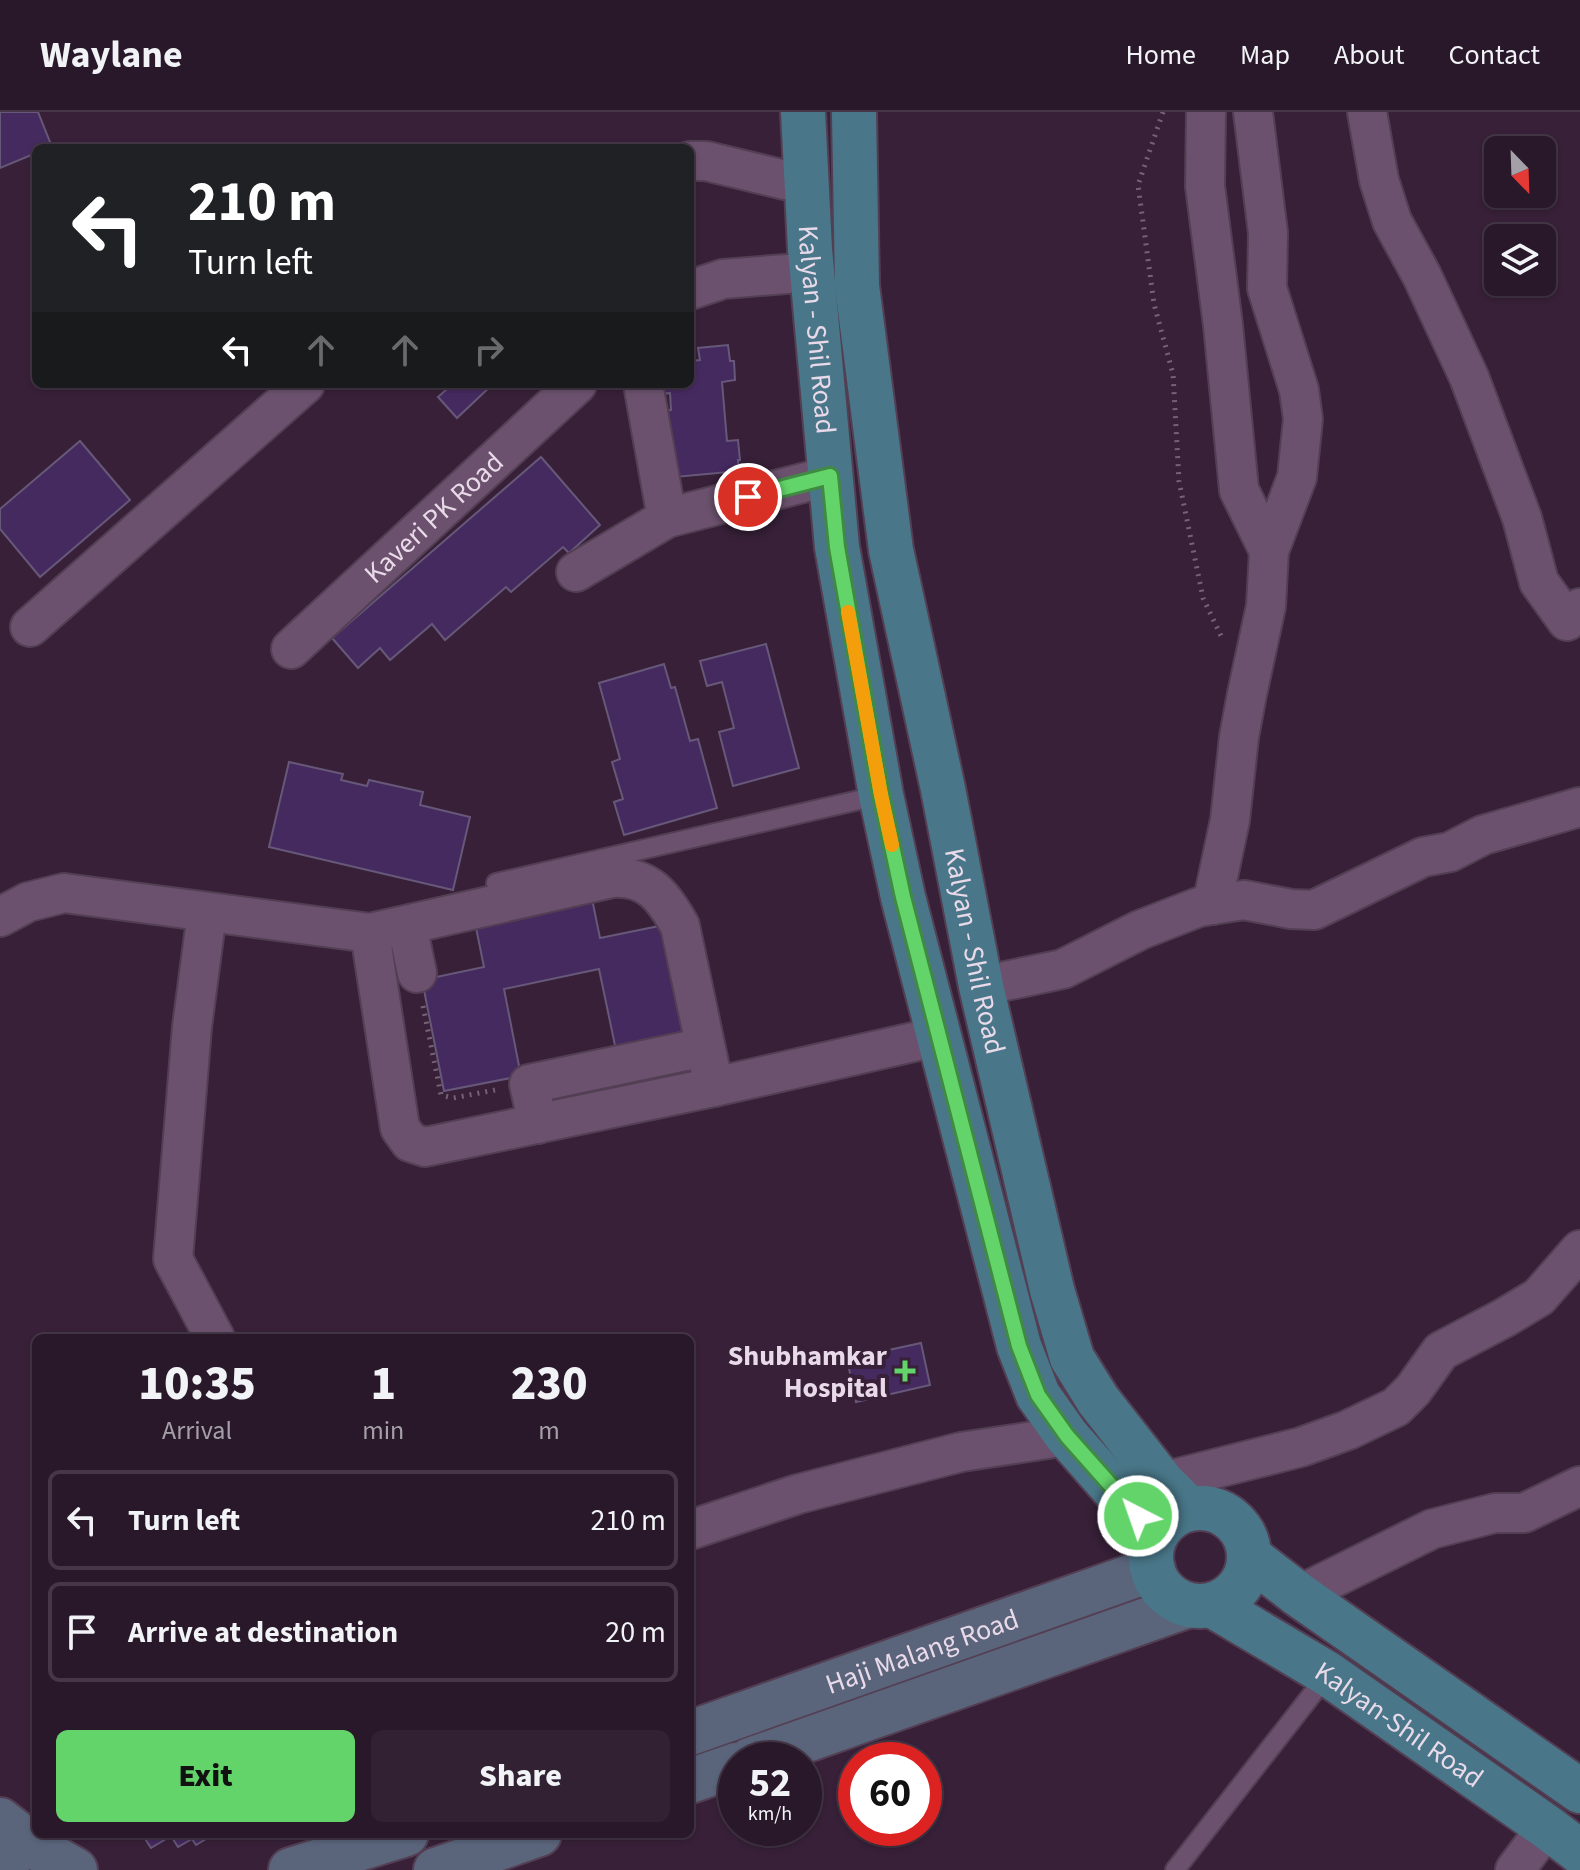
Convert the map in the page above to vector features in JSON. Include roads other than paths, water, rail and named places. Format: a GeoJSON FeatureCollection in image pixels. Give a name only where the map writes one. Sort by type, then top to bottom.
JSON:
{"type":"FeatureCollection","features":[{"type":"Feature","properties":{"kind":"main road","name":"Kalyan - Shil Road"},"geometry":{"type":"LineString","coordinates":[[803,112],[812,272],[837,547],[881,795],[903,897],[1019,1346],[1038,1395],[1154,1552]]}},
{"type":"Feature","properties":{"kind":"main road","name":"Kalyan - Shil Road"},"geometry":{"type":"LineString","coordinates":[[854,112],[857,286],[891,550],[943,789],[981,986],[1052,1290],[1072,1358],[1098,1400],[1175,1495]]}},
{"type":"Feature","properties":{"kind":"main road"},"geometry":{"type":"LineString","coordinates":[[1175,1495],[1231,1518],[1245,1535],[1250,1557],[1245,1578],[1232,1596],[1200,1605],[1169,1596],[1156,1579],[1154,1552],[1175,1495]]}},
{"type":"Feature","properties":{"kind":"main road","name":"Haji Malang Road"},"geometry":{"type":"LineString","coordinates":[[694,1732],[1061,1601],[1154,1552]]}},
{"type":"Feature","properties":{"kind":"main road","name":"Kalyan-Shil Road"},"geometry":{"type":"LineString","coordinates":[[1250,1557],[1299,1595],[1580,1791]]}},
{"type":"Feature","properties":{"kind":"main road"},"geometry":{"type":"LineString","coordinates":[[1061,1601],[1076,1646]]}},
{"type":"Feature","properties":{"kind":"main road","name":"Haji Malang Road"},"geometry":{"type":"LineString","coordinates":[[801,1742],[1200,1605]]}},
{"type":"Feature","properties":{"kind":"main road","name":"Kalyan-Shil Road"},"geometry":{"type":"LineString","coordinates":[[1200,1605],[1328,1674],[1564,1839]]}},
{"type":"Feature","properties":{"kind":"main road"},"geometry":{"type":"LineString","coordinates":[[694,1780],[718,1771]]}},
{"type":"Feature","properties":{"kind":"main road"},"geometry":{"type":"LineString","coordinates":[[0,1820],[32,1845],[75,1870]]}},
{"type":"Feature","properties":{"kind":"main road"},"geometry":{"type":"LineString","coordinates":[[302,1868],[394,1838]]}},
{"type":"Feature","properties":{"kind":"main road"},"geometry":{"type":"LineString","coordinates":[[436,1870],[528,1838]]}},
{"type":"Feature","properties":{"kind":"main road"},"geometry":{"type":"LineString","coordinates":[[0,1865],[7,1870]]}},
{"type":"Feature","properties":{"kind":"street"},"geometry":{"type":"LineString","coordinates":[[1206,112],[1205,186],[1223,325],[1239,490],[1269,551]]}},
{"type":"Feature","properties":{"kind":"street"},"geometry":{"type":"LineString","coordinates":[[1212,905],[1230,820],[1239,737],[1266,606],[1269,551],[1297,477],[1303,419],[1299,390],[1267,288],[1268,233],[1253,112]]}},
{"type":"Feature","properties":{"kind":"street"},"geometry":{"type":"LineString","coordinates":[[1367,112],[1379,180],[1392,221],[1422,276],[1469,377],[1522,518],[1539,582],[1567,621],[1580,608]]}},
{"type":"Feature","properties":{"kind":"street"},"geometry":{"type":"LineString","coordinates":[[694,161],[706,161],[785,180],[806,173]]}},
{"type":"Feature","properties":{"kind":"street"},"geometry":{"type":"LineString","coordinates":[[694,289],[723,279],[812,272]]}},
{"type":"Feature","properties":{"kind":"street"},"geometry":{"type":"LineString","coordinates":[[30,627],[300,388]]}},
{"type":"Feature","properties":{"kind":"street","name":"Kaveri PK Road"},"geometry":{"type":"LineString","coordinates":[[291,649],[573,388]]}},
{"type":"Feature","properties":{"kind":"street"},"geometry":{"type":"LineString","coordinates":[[644,388],[667,518]]}},
{"type":"Feature","properties":{"kind":"street"},"geometry":{"type":"LineString","coordinates":[[576,572],[667,518],[830,476]]}},
{"type":"Feature","properties":{"kind":"street"},"geometry":{"type":"LineString","coordinates":[[981,986],[1063,969],[1140,930],[1199,907],[1244,900],[1314,910],[1423,857],[1450,852],[1483,835],[1580,807]]}},
{"type":"Feature","properties":{"kind":"street"},"geometry":{"type":"LineString","coordinates":[[2,912],[64,893],[370,933],[612,878],[642,881],[654,889],[680,926],[714,1087]]}},
{"type":"Feature","properties":{"kind":"street"},"geometry":{"type":"LineString","coordinates":[[207,913],[192,1027],[173,1259],[213,1334]]}},
{"type":"Feature","properties":{"kind":"street"},"geometry":{"type":"LineString","coordinates":[[407,925],[417,973]]}},
{"type":"Feature","properties":{"kind":"street"},"geometry":{"type":"LineString","coordinates":[[370,933],[400,1128],[410,1142],[425,1147],[940,1036]]}},
{"type":"Feature","properties":{"kind":"street"},"geometry":{"type":"LineString","coordinates":[[538,1124],[529,1084],[705,1047]]}},
{"type":"Feature","properties":{"kind":"street"},"geometry":{"type":"LineString","coordinates":[[618,1065],[628,1105]]}},
{"type":"Feature","properties":{"kind":"street"},"geometry":{"type":"LineString","coordinates":[[1175,1495],[1348,1430],[1396,1407],[1413,1390],[1441,1351],[1539,1297],[1580,1250]]}},
{"type":"Feature","properties":{"kind":"street"},"geometry":{"type":"LineString","coordinates":[[694,1529],[798,1494],[961,1452],[1067,1436]]}},
{"type":"Feature","properties":{"kind":"street"},"geometry":{"type":"LineString","coordinates":[[1299,1595],[1432,1529],[1495,1513],[1524,1513],[1580,1486]]}},
{"type":"Feature","properties":{"kind":"street"},"geometry":{"type":"LineString","coordinates":[[1515,1870],[1564,1839]]}},
{"type":"Feature","properties":{"kind":"lane"},"geometry":{"type":"LineString","coordinates":[[496,883],[881,795]]}},
{"type":"Feature","properties":{"kind":"lane"},"geometry":{"type":"LineString","coordinates":[[1175,1870],[1328,1674]]}},
{"type":"Feature","properties":{"kind":"place","name":"Shubhamkar Hospital"},"geometry":{"type":"Point","coordinates":[905,1371]}}]}
